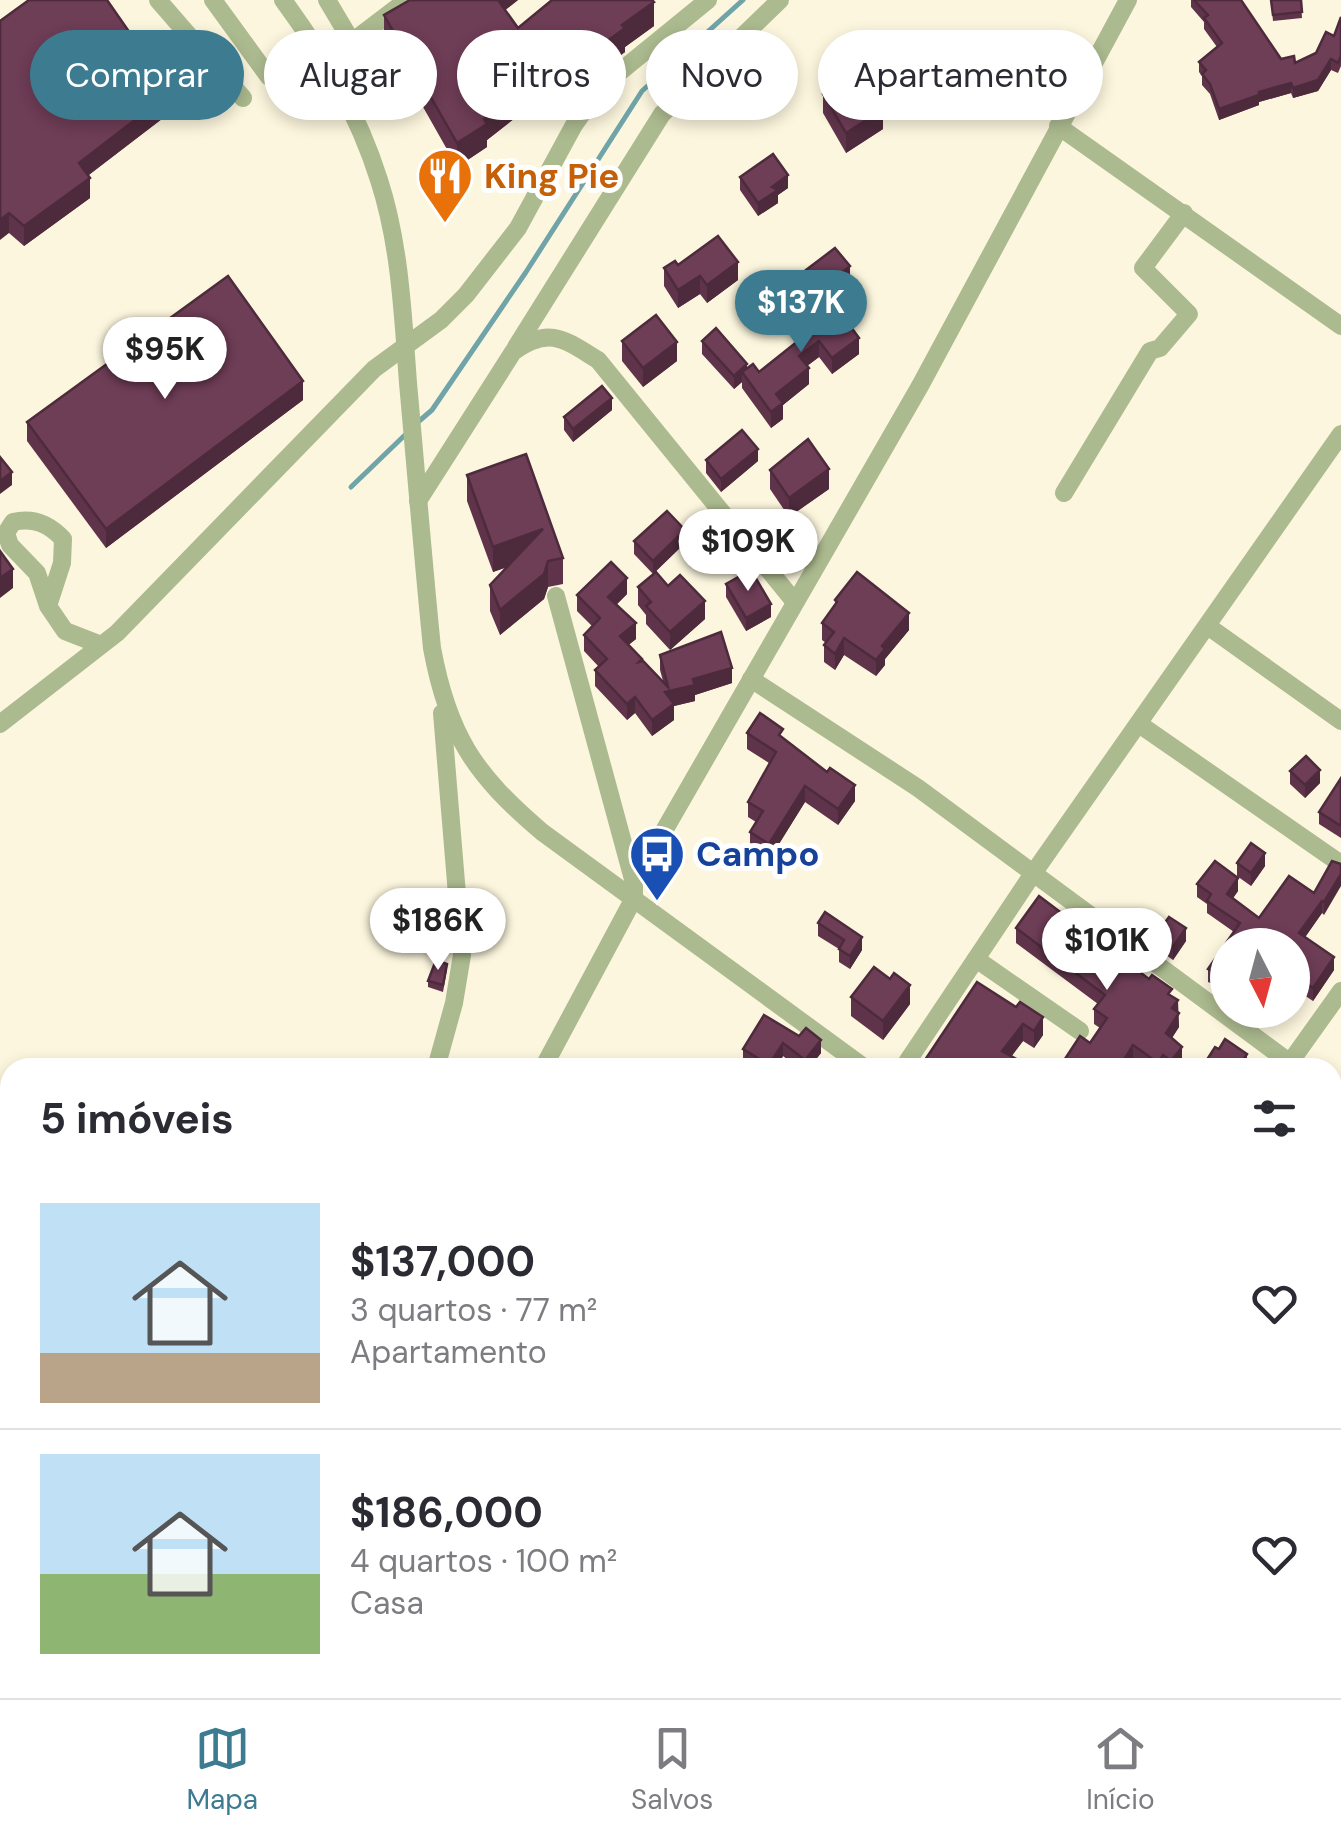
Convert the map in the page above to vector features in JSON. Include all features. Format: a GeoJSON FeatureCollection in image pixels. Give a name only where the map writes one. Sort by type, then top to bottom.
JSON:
{"type":"FeatureCollection","features":[{"type":"Feature","properties":{"kind":"street"},"geometry":{"type":"LineString","coordinates":[[158,0],[184,30]]}},
{"type":"Feature","properties":{"kind":"street"},"geometry":{"type":"LineString","coordinates":[[213,0],[264,70]]}},
{"type":"Feature","properties":{"kind":"street"},"geometry":{"type":"LineString","coordinates":[[283,0],[305,30]]}},
{"type":"Feature","properties":{"kind":"street"},"geometry":{"type":"LineString","coordinates":[[327,0],[345,30]]}},
{"type":"Feature","properties":{"kind":"street"},"geometry":{"type":"LineString","coordinates":[[368,30],[407,0]]}},
{"type":"Feature","properties":{"kind":"street"},"geometry":{"type":"LineString","coordinates":[[0,724],[117,633],[374,369],[441,320],[518,228],[574,124],[600,88],[708,0]]}},
{"type":"Feature","properties":{"kind":"street"},"geometry":{"type":"LineString","coordinates":[[418,501],[662,114],[780,0]]}},
{"type":"Feature","properties":{"kind":"street"},"geometry":{"type":"LineString","coordinates":[[548,1058],[634,890],[794,601],[920,386],[1128,0]]}},
{"type":"Feature","properties":{"kind":"street"},"geometry":{"type":"LineString","coordinates":[[356,120],[380,183],[395,254],[432,648],[440,692],[462,954],[439,1058]]}},
{"type":"Feature","properties":{"kind":"street"},"geometry":{"type":"LineString","coordinates":[[1058,126],[1341,326]]}},
{"type":"Feature","properties":{"kind":"street"},"geometry":{"type":"LineString","coordinates":[[1064,493],[1150,351],[1160,348],[1190,314],[1142,268],[1184,213]]}},
{"type":"Feature","properties":{"kind":"street"},"geometry":{"type":"LineString","coordinates":[[513,352],[532,338],[544,336],[564,339],[598,360],[794,601]]}},
{"type":"Feature","properties":{"kind":"street"},"geometry":{"type":"LineString","coordinates":[[910,1058],[1032,875],[1341,434]]}},
{"type":"Feature","properties":{"kind":"street"},"geometry":{"type":"LineString","coordinates":[[48,606],[62,563],[62,539],[51,526],[26,519],[13,522],[6,533],[10,545],[37,573],[48,606],[66,631],[100,645]]}},
{"type":"Feature","properties":{"kind":"street"},"geometry":{"type":"LineString","coordinates":[[556,596],[634,890]]}},
{"type":"Feature","properties":{"kind":"street"},"geometry":{"type":"LineString","coordinates":[[1209,627],[1341,721]]}},
{"type":"Feature","properties":{"kind":"street"},"geometry":{"type":"LineString","coordinates":[[751,678],[918,788],[1279,1058]]}},
{"type":"Feature","properties":{"kind":"street"},"geometry":{"type":"LineString","coordinates":[[440,692],[460,741],[495,788],[542,832],[634,890],[852,1058]]}},
{"type":"Feature","properties":{"kind":"street"},"geometry":{"type":"LineString","coordinates":[[1139,724],[1341,864]]}},
{"type":"Feature","properties":{"kind":"street"},"geometry":{"type":"LineString","coordinates":[[976,958],[1080,1031]]}},
{"type":"Feature","properties":{"kind":"street"},"geometry":{"type":"LineString","coordinates":[[1293,1058],[1341,991]]}},
{"type":"Feature","properties":{"kind":"building"},"geometry":{"type":"Polygon","coordinates":[[[29,0],[107,0],[128,30],[30,30],[30,120],[135,120],[79,163],[90,178],[24,226],[9,213],[0,220],[0,21],[29,0]]]}},
{"type":"Feature","properties":{"kind":"building"},"geometry":{"type":"Polygon","coordinates":[[[410,0],[498,0],[518,28],[552,0],[654,2],[622,25],[622,30],[457,30],[457,120],[485,120],[487,124],[457,143],[437,108],[437,30],[393,30],[384,15],[410,0]]]}},
{"type":"Feature","properties":{"kind":"building"},"geometry":{"type":"Polygon","coordinates":[[[1194,0],[1241,0],[1281,59],[1294,56],[1295,63],[1316,53],[1326,32],[1334,36],[1341,17],[1341,56],[1338,63],[1331,59],[1318,80],[1259,92],[1219,109],[1202,74],[1206,70],[1199,62],[1222,43],[1204,18],[1208,15],[1194,0]]]}},
{"type":"Feature","properties":{"kind":"building"},"geometry":{"type":"Polygon","coordinates":[[[1271,0],[1301,0],[1302,12],[1273,15],[1271,0]]]}},
{"type":"Feature","properties":{"kind":"building"},"geometry":{"type":"Polygon","coordinates":[[[838,120],[866,120],[846,133],[838,120]]]}},
{"type":"Feature","properties":{"kind":"building"},"geometry":{"type":"Polygon","coordinates":[[[773,154],[788,175],[772,187],[778,190],[758,203],[740,177],[773,154]]]}},
{"type":"Feature","properties":{"kind":"building"},"geometry":{"type":"Polygon","coordinates":[[[718,236],[738,262],[707,285],[700,276],[678,290],[664,268],[675,261],[678,265],[718,236]]]}},
{"type":"Feature","properties":{"kind":"building"},"geometry":{"type":"Polygon","coordinates":[[[835,248],[850,266],[821,289],[806,270],[835,248]]]}},
{"type":"Feature","properties":{"kind":"building"},"geometry":{"type":"Polygon","coordinates":[[[228,276],[303,381],[106,529],[27,422],[228,276]]]}},
{"type":"Feature","properties":{"kind":"building"},"geometry":{"type":"Polygon","coordinates":[[[781,291],[793,309],[778,319],[767,301],[781,291]]]}},
{"type":"Feature","properties":{"kind":"building"},"geometry":{"type":"Polygon","coordinates":[[[834,304],[859,338],[832,358],[819,341],[799,356],[809,368],[776,394],[783,403],[771,412],[742,372],[753,364],[759,372],[803,337],[798,330],[834,304]]]}},
{"type":"Feature","properties":{"kind":"building"},"geometry":{"type":"Polygon","coordinates":[[[656,315],[677,342],[643,368],[622,341],[656,315]]]}},
{"type":"Feature","properties":{"kind":"building"},"geometry":{"type":"Polygon","coordinates":[[[716,328],[747,364],[734,376],[702,341],[716,328]]]}},
{"type":"Feature","properties":{"kind":"building"},"geometry":{"type":"Polygon","coordinates":[[[602,386],[612,398],[573,429],[564,417],[602,386]]]}},
{"type":"Feature","properties":{"kind":"building"},"geometry":{"type":"Polygon","coordinates":[[[742,430],[758,449],[721,479],[706,460],[742,430]]]}},
{"type":"Feature","properties":{"kind":"building"},"geometry":{"type":"Polygon","coordinates":[[[808,439],[829,469],[789,498],[770,470],[808,439]]]}},
{"type":"Feature","properties":{"kind":"building"},"geometry":{"type":"Polygon","coordinates":[[[526,454],[563,558],[548,561],[544,574],[500,610],[490,585],[543,529],[493,547],[467,475],[526,454]]]}},
{"type":"Feature","properties":{"kind":"building"},"geometry":{"type":"Polygon","coordinates":[[[0,457],[12,472],[0,481],[0,457]]]}},
{"type":"Feature","properties":{"kind":"building"},"geometry":{"type":"Polygon","coordinates":[[[667,511],[685,530],[653,561],[634,541],[667,511]]]}},
{"type":"Feature","properties":{"kind":"building"},"geometry":{"type":"Polygon","coordinates":[[[0,551],[13,569],[0,578],[0,551]]]}},
{"type":"Feature","properties":{"kind":"building"},"geometry":{"type":"Polygon","coordinates":[[[611,562],[627,578],[608,597],[636,623],[620,636],[642,659],[639,662],[643,661],[668,687],[660,655],[721,632],[732,668],[693,679],[695,685],[665,692],[674,704],[652,720],[635,697],[627,704],[595,670],[607,659],[584,635],[600,618],[577,595],[611,562]]]}},
{"type":"Feature","properties":{"kind":"building"},"geometry":{"type":"Polygon","coordinates":[[[751,570],[771,604],[746,618],[726,584],[751,570]]]}},
{"type":"Feature","properties":{"kind":"building"},"geometry":{"type":"Polygon","coordinates":[[[656,572],[668,586],[680,575],[705,601],[670,632],[646,606],[651,602],[638,587],[656,572]]]}},
{"type":"Feature","properties":{"kind":"building"},"geometry":{"type":"Polygon","coordinates":[[[857,572],[909,613],[882,646],[885,649],[876,660],[844,638],[835,654],[824,645],[834,632],[822,623],[857,572]]]}},
{"type":"Feature","properties":{"kind":"building"},"geometry":{"type":"Polygon","coordinates":[[[760,713],[783,729],[779,735],[827,772],[830,768],[855,785],[838,809],[805,786],[769,844],[750,832],[763,811],[748,802],[776,752],[747,733],[760,713]]]}},
{"type":"Feature","properties":{"kind":"building"},"geometry":{"type":"Polygon","coordinates":[[[1306,756],[1320,770],[1305,785],[1290,771],[1306,756]]]}},
{"type":"Feature","properties":{"kind":"building"},"geometry":{"type":"Polygon","coordinates":[[[1341,778],[1341,826],[1319,812],[1341,778]]]}},
{"type":"Feature","properties":{"kind":"building"},"geometry":{"type":"Polygon","coordinates":[[[1251,843],[1265,853],[1251,873],[1237,863],[1251,843]]]}},
{"type":"Feature","properties":{"kind":"building"},"geometry":{"type":"Polygon","coordinates":[[[1215,861],[1238,878],[1227,894],[1259,918],[1289,876],[1314,893],[1332,861],[1341,864],[1341,874],[1303,928],[1237,928],[1240,923],[1207,901],[1211,894],[1197,884],[1215,861]]]}},
{"type":"Feature","properties":{"kind":"building"},"geometry":{"type":"Polygon","coordinates":[[[1039,896],[1149,979],[1152,975],[1172,989],[1168,994],[1178,1000],[1172,1008],[1179,1013],[1166,1033],[1182,1047],[1173,1058],[1151,1058],[1133,1045],[1125,1058],[1066,1058],[1080,1036],[1090,1043],[1107,1018],[1094,1009],[1105,995],[1016,928],[1039,896]]]}},
{"type":"Feature","properties":{"kind":"building"},"geometry":{"type":"Polygon","coordinates":[[[825,912],[862,937],[850,956],[839,949],[844,940],[818,923],[825,912]]]}},
{"type":"Feature","properties":{"kind":"building"},"geometry":{"type":"Polygon","coordinates":[[[1169,917],[1186,928],[1173,947],[1156,935],[1169,917]]]}},
{"type":"Feature","properties":{"kind":"building"},"geometry":{"type":"Polygon","coordinates":[[[1310,941],[1334,957],[1313,988],[1310,986],[1310,941]]]}},
{"type":"Feature","properties":{"kind":"building"},"geometry":{"type":"Polygon","coordinates":[[[436,960],[447,964],[443,985],[428,981],[436,960]]]}},
{"type":"Feature","properties":{"kind":"building"},"geometry":{"type":"Polygon","coordinates":[[[874,967],[890,979],[894,973],[910,985],[883,1021],[851,997],[874,967]]]}},
{"type":"Feature","properties":{"kind":"building"},"geometry":{"type":"Polygon","coordinates":[[[977,982],[1016,1007],[1020,1002],[1043,1017],[1034,1031],[1023,1024],[1002,1051],[1014,1058],[926,1058],[977,982]]]}},
{"type":"Feature","properties":{"kind":"building"},"geometry":{"type":"Polygon","coordinates":[[[764,1015],[799,1036],[806,1028],[821,1040],[807,1058],[783,1043],[773,1058],[758,1058],[743,1049],[764,1015]]]}},
{"type":"Feature","properties":{"kind":"building"},"geometry":{"type":"Polygon","coordinates":[[[1225,1039],[1247,1054],[1244,1058],[1208,1058],[1215,1047],[1219,1049],[1225,1039]]]}},
{"type":"Feature","properties":{"kind":"waterway"},"geometry":{"type":"LineString","coordinates":[[418,422],[432,410],[526,272],[642,91],[743,0]]}},
{"type":"Feature","properties":{"kind":"waterway"},"geometry":{"type":"LineString","coordinates":[[351,487],[407,433]]}},
{"type":"Feature","properties":{"kind":"place","name":"King Pie"},"geometry":{"type":"Point","coordinates":[445,225]}},
{"type":"Feature","properties":{"kind":"place","name":"Campo"},"geometry":{"type":"Point","coordinates":[657,903]}}]}
